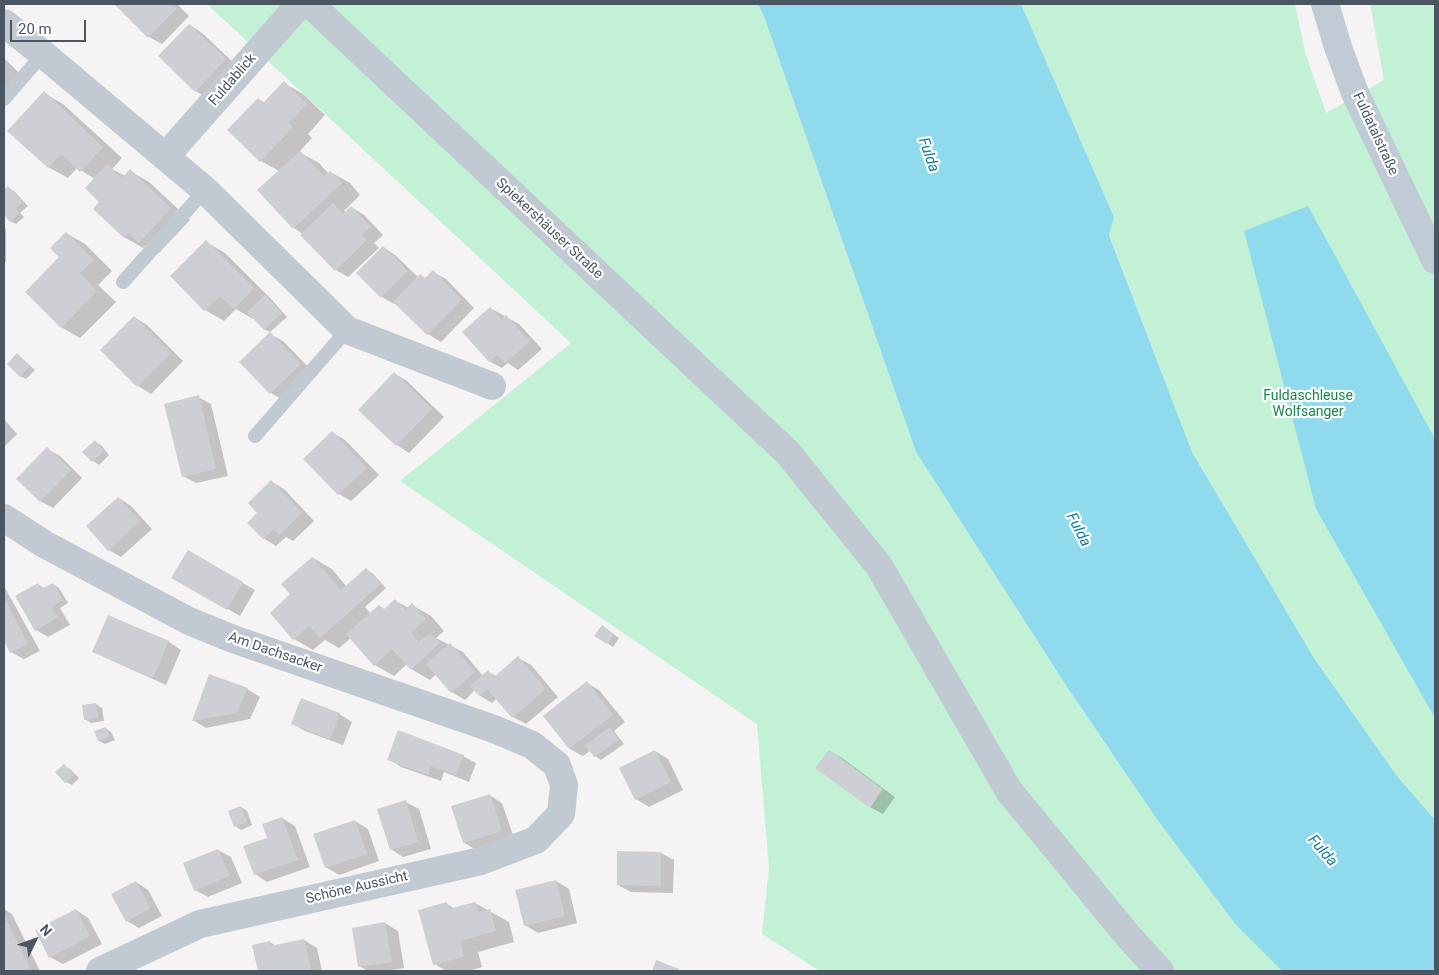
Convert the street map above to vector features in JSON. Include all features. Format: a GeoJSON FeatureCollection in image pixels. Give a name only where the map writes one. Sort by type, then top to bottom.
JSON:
{"type":"FeatureCollection","features":[{"type":"Feature","properties":{"kind":"main road","name":"Fuldatalstraße"},"geometry":{"type":"LineString","coordinates":[[1325,4],[1355,93],[1435,260]]}},
{"type":"Feature","properties":{"kind":"street","name":"Fuldablick"},"geometry":{"type":"LineString","coordinates":[[165,157],[300,4]]}},
{"type":"Feature","properties":{"kind":"street","name":"Spiekershäuser Straße"},"geometry":{"type":"LineString","coordinates":[[310,4],[788,453],[879,566],[1009,791],[1129,937],[1160,971]]}},
{"type":"Feature","properties":{"kind":"street"},"geometry":{"type":"LineString","coordinates":[[4,23],[205,190],[347,330],[492,386]]}},
{"type":"Feature","properties":{"kind":"street","name":"Am Dachsacker"},"geometry":{"type":"LineString","coordinates":[[4,518],[44,544],[189,621],[233,639],[494,729],[532,745],[557,765]]}},
{"type":"Feature","properties":{"kind":"street","name":"Schöne Aussicht"},"geometry":{"type":"LineString","coordinates":[[100,971],[200,924],[481,861],[536,840],[561,814],[564,785],[557,765]]}},
{"type":"Feature","properties":{"kind":"lane"},"geometry":{"type":"LineString","coordinates":[[4,99],[43,54]]}},
{"type":"Feature","properties":{"kind":"lane"},"geometry":{"type":"LineString","coordinates":[[123,282],[205,190]]}},
{"type":"Feature","properties":{"kind":"lane"},"geometry":{"type":"LineString","coordinates":[[255,436],[347,330]]}},
{"type":"Feature","properties":{"kind":"green space"},"geometry":{"type":"Polygon","coordinates":[[[207,4],[758,4],[765,19],[916,452],[1067,687],[1156,818],[1236,925],[1282,971],[820,971],[762,934],[769,868],[757,724],[400,481],[571,343],[207,4]]]}},
{"type":"Feature","properties":{"kind":"green space","name":"Fuldaschleuse Wolfsanger"},"geometry":{"type":"Polygon","coordinates":[[[1021,4],[1295,4],[1305,52],[1326,113],[1384,80],[1370,4],[1435,4],[1435,820],[1397,776],[1314,658],[1192,452],[1109,234],[1114,217],[1021,4]]]}},
{"type":"Feature","properties":{"kind":"water","name":"Fulda"},"geometry":{"type":"Polygon","coordinates":[[[758,4],[1021,4],[1114,217],[1109,235],[1192,452],[1314,658],[1397,776],[1435,820],[1435,971],[1282,971],[1236,925],[1156,818],[1067,687],[916,452],[765,19],[758,4]]]}},
{"type":"Feature","properties":{"kind":"water"},"geometry":{"type":"Polygon","coordinates":[[[1308,206],[1435,439],[1435,718],[1316,509],[1244,231],[1308,206]]]}},
{"type":"Feature","properties":{"kind":"building"},"geometry":{"type":"Polygon","coordinates":[[[114,4],[173,4],[177,8],[148,38],[114,4]]]}},
{"type":"Feature","properties":{"kind":"building"},"geometry":{"type":"Polygon","coordinates":[[[189,24],[226,59],[195,92],[158,56],[189,24]]]}},
{"type":"Feature","properties":{"kind":"building"},"geometry":{"type":"Polygon","coordinates":[[[284,81],[307,104],[289,123],[293,127],[260,162],[227,130],[258,98],[263,103],[284,81]]]}},
{"type":"Feature","properties":{"kind":"building"},"geometry":{"type":"Polygon","coordinates":[[[44,91],[103,147],[80,172],[61,154],[48,168],[7,131],[44,91]]]}},
{"type":"Feature","properties":{"kind":"building"},"geometry":{"type":"Polygon","coordinates":[[[300,151],[324,176],[330,171],[342,183],[293,229],[257,190],[300,151]]]}},
{"type":"Feature","properties":{"kind":"building"},"geometry":{"type":"Polygon","coordinates":[[[107,164],[122,178],[130,169],[171,208],[139,243],[129,233],[124,238],[93,209],[99,202],[85,188],[107,164]]]}},
{"type":"Feature","properties":{"kind":"building"},"geometry":{"type":"Polygon","coordinates":[[[8,186],[23,202],[15,209],[19,213],[10,222],[4,215],[4,190],[8,186]]]}},
{"type":"Feature","properties":{"kind":"building"},"geometry":{"type":"Polygon","coordinates":[[[333,203],[343,214],[351,206],[371,227],[362,235],[367,240],[335,271],[300,235],[333,203]]]}},
{"type":"Feature","properties":{"kind":"building"},"geometry":{"type":"Polygon","coordinates":[[[66,232],[94,260],[80,273],[97,291],[61,328],[25,292],[59,257],[50,248],[66,232]]]}},
{"type":"Feature","properties":{"kind":"building"},"geometry":{"type":"Polygon","coordinates":[[[206,240],[254,288],[234,309],[220,296],[204,311],[170,276],[206,240]]]}},
{"type":"Feature","properties":{"kind":"building"},"geometry":{"type":"Polygon","coordinates":[[[383,246],[408,271],[381,298],[356,273],[383,246]]]}},
{"type":"Feature","properties":{"kind":"building"},"geometry":{"type":"Polygon","coordinates":[[[433,270],[462,300],[427,335],[393,302],[420,274],[425,278],[433,270]]]}},
{"type":"Feature","properties":{"kind":"building"},"geometry":{"type":"Polygon","coordinates":[[[265,295],[282,313],[264,330],[247,312],[265,295]]]}},
{"type":"Feature","properties":{"kind":"building"},"geometry":{"type":"Polygon","coordinates":[[[490,307],[501,319],[506,315],[530,342],[505,363],[497,355],[489,362],[462,332],[490,307]]]}},
{"type":"Feature","properties":{"kind":"building"},"geometry":{"type":"Polygon","coordinates":[[[134,316],[171,353],[137,387],[100,350],[134,316]]]}},
{"type":"Feature","properties":{"kind":"building"},"geometry":{"type":"Polygon","coordinates":[[[270,332],[301,364],[270,394],[239,362],[270,332]]]}},
{"type":"Feature","properties":{"kind":"building"},"geometry":{"type":"Polygon","coordinates":[[[17,353],[30,366],[20,377],[7,364],[17,353]]]}},
{"type":"Feature","properties":{"kind":"building"},"geometry":{"type":"Polygon","coordinates":[[[394,372],[432,409],[396,446],[358,410],[394,372]]]}},
{"type":"Feature","properties":{"kind":"building"},"geometry":{"type":"Polygon","coordinates":[[[199,395],[216,469],[182,477],[164,404],[199,395]]]}},
{"type":"Feature","properties":{"kind":"building"},"geometry":{"type":"Polygon","coordinates":[[[332,431],[367,468],[338,495],[303,459],[332,431]]]}},
{"type":"Feature","properties":{"kind":"building"},"geometry":{"type":"Polygon","coordinates":[[[95,440],[104,451],[92,462],[82,452],[95,440]]]}},
{"type":"Feature","properties":{"kind":"building"},"geometry":{"type":"Polygon","coordinates":[[[47,447],[71,470],[40,502],[16,479],[47,447]]]}},
{"type":"Feature","properties":{"kind":"building"},"geometry":{"type":"Polygon","coordinates":[[[271,480],[302,513],[279,535],[274,529],[263,539],[247,523],[257,513],[248,503],[271,480]]]}},
{"type":"Feature","properties":{"kind":"building"},"geometry":{"type":"Polygon","coordinates":[[[118,497],[140,521],[108,551],[86,526],[118,497]]]}},
{"type":"Feature","properties":{"kind":"building"},"geometry":{"type":"Polygon","coordinates":[[[188,550],[243,582],[227,610],[171,578],[188,550]]]}},
{"type":"Feature","properties":{"kind":"building"},"geometry":{"type":"Polygon","coordinates":[[[312,557],[341,590],[366,568],[381,584],[320,638],[309,626],[293,640],[270,613],[290,594],[281,584],[312,557]]]}},
{"type":"Feature","properties":{"kind":"building"},"geometry":{"type":"Polygon","coordinates":[[[38,583],[41,589],[53,583],[63,600],[52,607],[58,617],[35,631],[15,596],[38,583]]]}},
{"type":"Feature","properties":{"kind":"building"},"geometry":{"type":"Polygon","coordinates":[[[395,599],[405,610],[412,603],[426,619],[411,633],[419,642],[430,633],[440,643],[411,670],[392,649],[374,666],[346,634],[379,605],[384,609],[395,599]]]}},
{"type":"Feature","properties":{"kind":"building"},"geometry":{"type":"Polygon","coordinates":[[[6,601],[28,644],[10,653],[4,641],[4,602],[6,601]]]}},
{"type":"Feature","properties":{"kind":"building"},"geometry":{"type":"Polygon","coordinates":[[[108,615],[169,641],[153,678],[92,652],[108,615]]]}},
{"type":"Feature","properties":{"kind":"building"},"geometry":{"type":"Polygon","coordinates":[[[602,625],[614,634],[607,644],[594,636],[602,625]]]}},
{"type":"Feature","properties":{"kind":"building"},"geometry":{"type":"Polygon","coordinates":[[[450,643],[475,672],[451,693],[426,664],[450,643]]]}},
{"type":"Feature","properties":{"kind":"building"},"geometry":{"type":"Polygon","coordinates":[[[518,656],[546,689],[512,718],[487,689],[479,696],[470,686],[488,670],[494,677],[518,656]]]}},
{"type":"Feature","properties":{"kind":"building"},"geometry":{"type":"Polygon","coordinates":[[[209,674],[248,688],[237,713],[192,721],[209,674]]]}},
{"type":"Feature","properties":{"kind":"building"},"geometry":{"type":"Polygon","coordinates":[[[587,681],[613,715],[569,749],[543,716],[587,681]]]}},
{"type":"Feature","properties":{"kind":"building"},"geometry":{"type":"Polygon","coordinates":[[[301,698],[340,713],[330,739],[291,724],[301,698]]]}},
{"type":"Feature","properties":{"kind":"building"},"geometry":{"type":"Polygon","coordinates":[[[96,703],[98,718],[84,720],[82,705],[96,703]]]}},
{"type":"Feature","properties":{"kind":"building"},"geometry":{"type":"Polygon","coordinates":[[[106,727],[109,737],[98,741],[94,731],[106,727]]]}},
{"type":"Feature","properties":{"kind":"building"},"geometry":{"type":"Polygon","coordinates":[[[610,727],[619,740],[594,757],[585,745],[610,727]]]}},
{"type":"Feature","properties":{"kind":"building"},"geometry":{"type":"Polygon","coordinates":[[[398,730],[464,755],[456,775],[431,766],[428,775],[387,760],[398,730]]]}},
{"type":"Feature","properties":{"kind":"building"},"geometry":{"type":"Polygon","coordinates":[[[655,750],[671,782],[635,800],[619,768],[655,750]]]}},
{"type":"Feature","properties":{"kind":"building"},"geometry":{"type":"Polygon","coordinates":[[[829,750],[883,789],[870,808],[815,768],[829,750]]]}},
{"type":"Feature","properties":{"kind":"building"},"geometry":{"type":"Polygon","coordinates":[[[64,764],[74,775],[65,783],[55,772],[64,764]]]}},
{"type":"Feature","properties":{"kind":"building"},"geometry":{"type":"Polygon","coordinates":[[[490,794],[502,831],[463,843],[451,806],[490,794]]]}},
{"type":"Feature","properties":{"kind":"building"},"geometry":{"type":"Polygon","coordinates":[[[406,800],[418,842],[390,850],[377,809],[406,800]]]}},
{"type":"Feature","properties":{"kind":"building"},"geometry":{"type":"Polygon","coordinates":[[[241,806],[247,822],[234,827],[228,811],[241,806]]]}},
{"type":"Feature","properties":{"kind":"building"},"geometry":{"type":"Polygon","coordinates":[[[282,817],[298,860],[254,875],[243,846],[267,838],[262,824],[282,817]]]}},
{"type":"Feature","properties":{"kind":"building"},"geometry":{"type":"Polygon","coordinates":[[[355,820],[367,854],[325,868],[313,834],[355,820]]]}},
{"type":"Feature","properties":{"kind":"building"},"geometry":{"type":"Polygon","coordinates":[[[218,849],[230,876],[194,891],[183,863],[218,849]]]}},
{"type":"Feature","properties":{"kind":"building"},"geometry":{"type":"Polygon","coordinates":[[[617,851],[661,852],[661,886],[617,885],[617,851]]]}},
{"type":"Feature","properties":{"kind":"building"},"geometry":{"type":"Polygon","coordinates":[[[556,880],[565,916],[524,926],[515,890],[556,880]]]}},
{"type":"Feature","properties":{"kind":"building"},"geometry":{"type":"Polygon","coordinates":[[[136,881],[150,908],[126,922],[111,894],[136,881]]]}},
{"type":"Feature","properties":{"kind":"building"},"geometry":{"type":"Polygon","coordinates":[[[447,902],[449,909],[475,902],[479,912],[490,909],[496,931],[460,941],[464,957],[433,965],[418,910],[447,902]]]}},
{"type":"Feature","properties":{"kind":"building"},"geometry":{"type":"Polygon","coordinates":[[[76,909],[90,936],[49,958],[35,930],[76,909]]]}},
{"type":"Feature","properties":{"kind":"building"},"geometry":{"type":"Polygon","coordinates":[[[4,915],[30,968],[23,971],[4,971],[4,915]]]}},
{"type":"Feature","properties":{"kind":"building"},"geometry":{"type":"Polygon","coordinates":[[[385,922],[392,962],[358,967],[352,928],[385,922]]]}},
{"type":"Feature","properties":{"kind":"building"},"geometry":{"type":"Polygon","coordinates":[[[304,939],[311,970],[258,971],[252,945],[270,941],[271,946],[304,939]]]}},
{"type":"Feature","properties":{"kind":"building"},"geometry":{"type":"Polygon","coordinates":[[[656,960],[679,969],[678,971],[652,971],[656,960]]]}}]}
